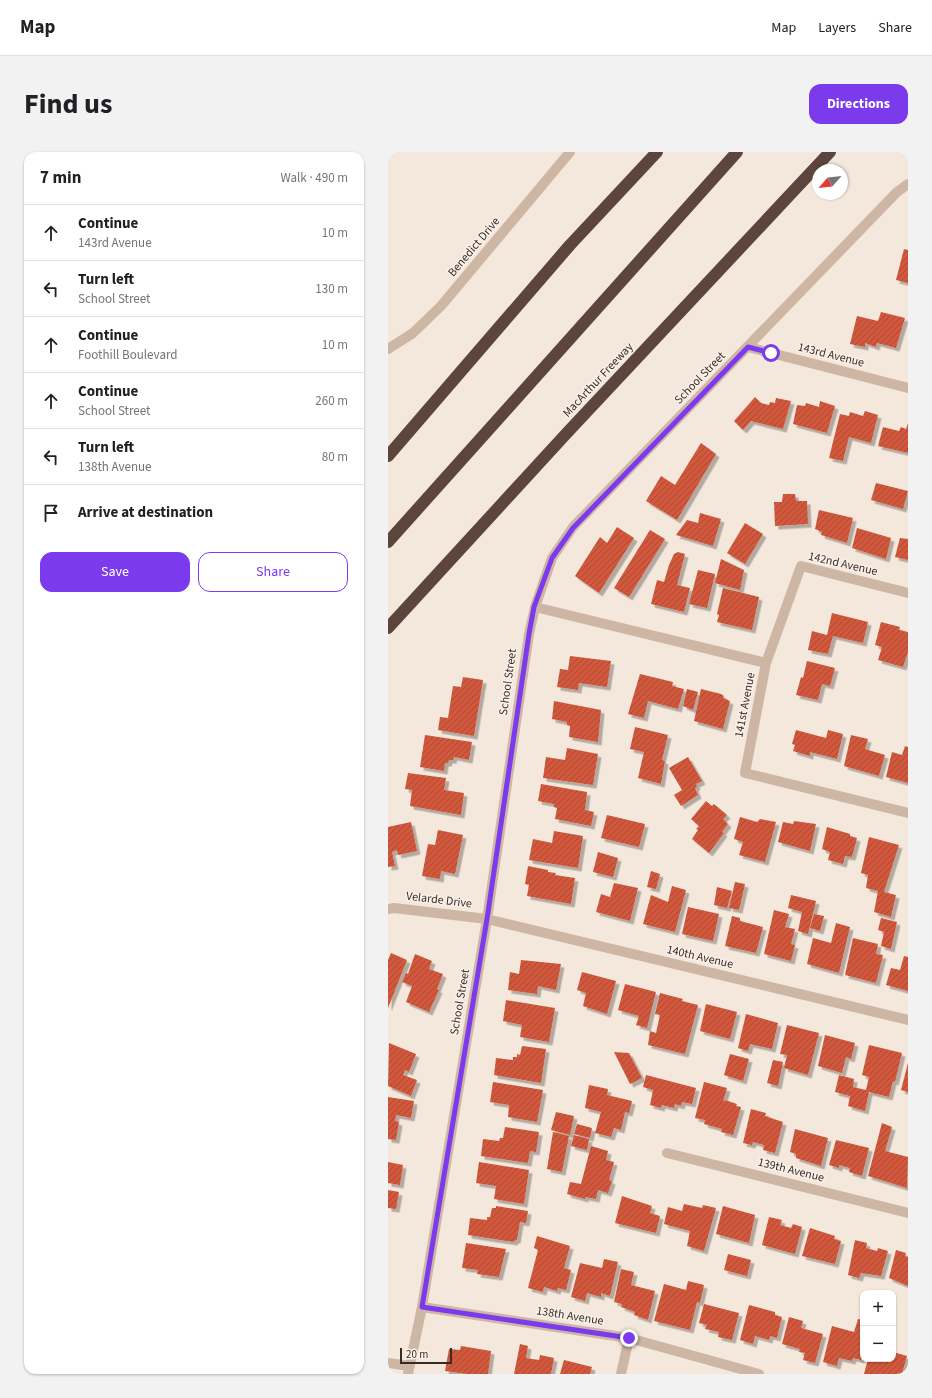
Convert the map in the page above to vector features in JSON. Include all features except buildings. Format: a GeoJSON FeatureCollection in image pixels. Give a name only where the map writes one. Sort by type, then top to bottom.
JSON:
{"type":"FeatureCollection","features":[{"type":"Feature","properties":{"kind":"highway"},"geometry":{"type":"LineString","coordinates":[[388,456],[565,251],[657,152]]}},
{"type":"Feature","properties":{"kind":"highway"},"geometry":{"type":"LineString","coordinates":[[388,542],[736,152]]}},
{"type":"Feature","properties":{"kind":"highway","name":"MacArthur Freeway"},"geometry":{"type":"LineString","coordinates":[[388,628],[830,152]]}},
{"type":"Feature","properties":{"kind":"highway"},"geometry":{"type":"LineString","coordinates":[[388,446],[437,398]]}},
{"type":"Feature","properties":{"kind":"street","name":"Benedict Drive"},"geometry":{"type":"LineString","coordinates":[[388,349],[418,329],[441,306],[570,152]]}},
{"type":"Feature","properties":{"kind":"street","name":"School Street"},"geometry":{"type":"LineString","coordinates":[[409,1370],[422,1307],[487,919],[529,634],[534,607],[552,558],[573,528],[897,192],[908,184]]}},
{"type":"Feature","properties":{"kind":"street","name":"143rd Avenue"},"geometry":{"type":"LineString","coordinates":[[748,347],[908,388]]}},
{"type":"Feature","properties":{"kind":"street","name":"142nd Avenue"},"geometry":{"type":"LineString","coordinates":[[766,663],[801,566],[908,593]]}},
{"type":"Feature","properties":{"kind":"street","name":"141st Avenue"},"geometry":{"type":"LineString","coordinates":[[534,607],[766,663],[745,773],[908,813]]}},
{"type":"Feature","properties":{"kind":"street","name":"Velarde Drive"},"geometry":{"type":"LineString","coordinates":[[388,909],[394,908],[487,919]]}},
{"type":"Feature","properties":{"kind":"street","name":"140th Avenue"},"geometry":{"type":"LineString","coordinates":[[487,919],[908,1020]]}},
{"type":"Feature","properties":{"kind":"street","name":"139th Avenue"},"geometry":{"type":"LineString","coordinates":[[667,1153],[908,1212]]}},
{"type":"Feature","properties":{"kind":"street","name":"138th Avenue"},"geometry":{"type":"LineString","coordinates":[[422,1307],[629,1338],[759,1374]]}},
{"type":"Feature","properties":{"kind":"street"},"geometry":{"type":"LineString","coordinates":[[621,1374],[629,1338]]}},
{"type":"Feature","properties":{"kind":"street"},"geometry":{"type":"LineString","coordinates":[[388,1363],[409,1370]]}},
{"type":"Feature","properties":{"kind":"route"},"geometry":{"type":"LineString","coordinates":[[629,1338],[422,1307],[487,919],[534,607],[552,558],[573,528],[748,347],[771,353]]}}]}
